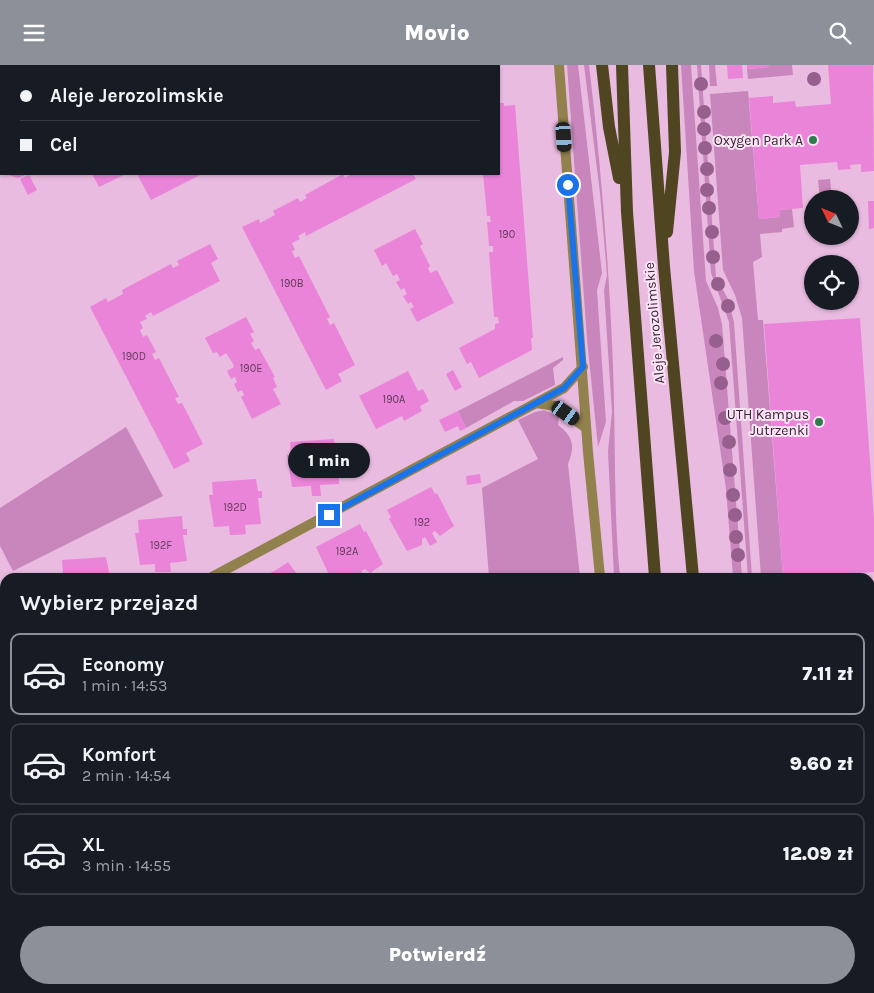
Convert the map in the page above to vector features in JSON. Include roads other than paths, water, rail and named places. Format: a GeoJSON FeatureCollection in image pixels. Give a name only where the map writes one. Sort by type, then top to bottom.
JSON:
{"type":"FeatureCollection","features":[{"type":"Feature","properties":{"kind":"main road"},"geometry":{"type":"LineString","coordinates":[[602,65],[609,127],[627,212]]}},
{"type":"Feature","properties":{"kind":"main road","name":"Aleje Jerozolimskie"},"geometry":{"type":"LineString","coordinates":[[622,65],[627,212],[655,573]]}},
{"type":"Feature","properties":{"kind":"main road","name":"Aleje Jerozolimskie"},"geometry":{"type":"LineString","coordinates":[[649,65],[664,267],[693,573]]}},
{"type":"Feature","properties":{"kind":"main road"},"geometry":{"type":"LineString","coordinates":[[664,267],[675,152],[672,65]]}},
{"type":"Feature","properties":{"kind":"street"},"geometry":{"type":"LineString","coordinates":[[559,65],[586,427],[600,573]]}},
{"type":"Feature","properties":{"kind":"street"},"geometry":{"type":"LineString","coordinates":[[219,573],[564,388],[583,367]]}},
{"type":"Feature","properties":{"kind":"street"},"geometry":{"type":"LineString","coordinates":[[535,403],[556,406],[586,427]]}},
{"type":"Feature","properties":{"kind":"place","name":"Oxygen Park A"},"geometry":{"type":"Point","coordinates":[813,140]}},
{"type":"Feature","properties":{"kind":"place","name":"UTH Kampus Jutrzenki"},"geometry":{"type":"Point","coordinates":[819,422]}}]}
